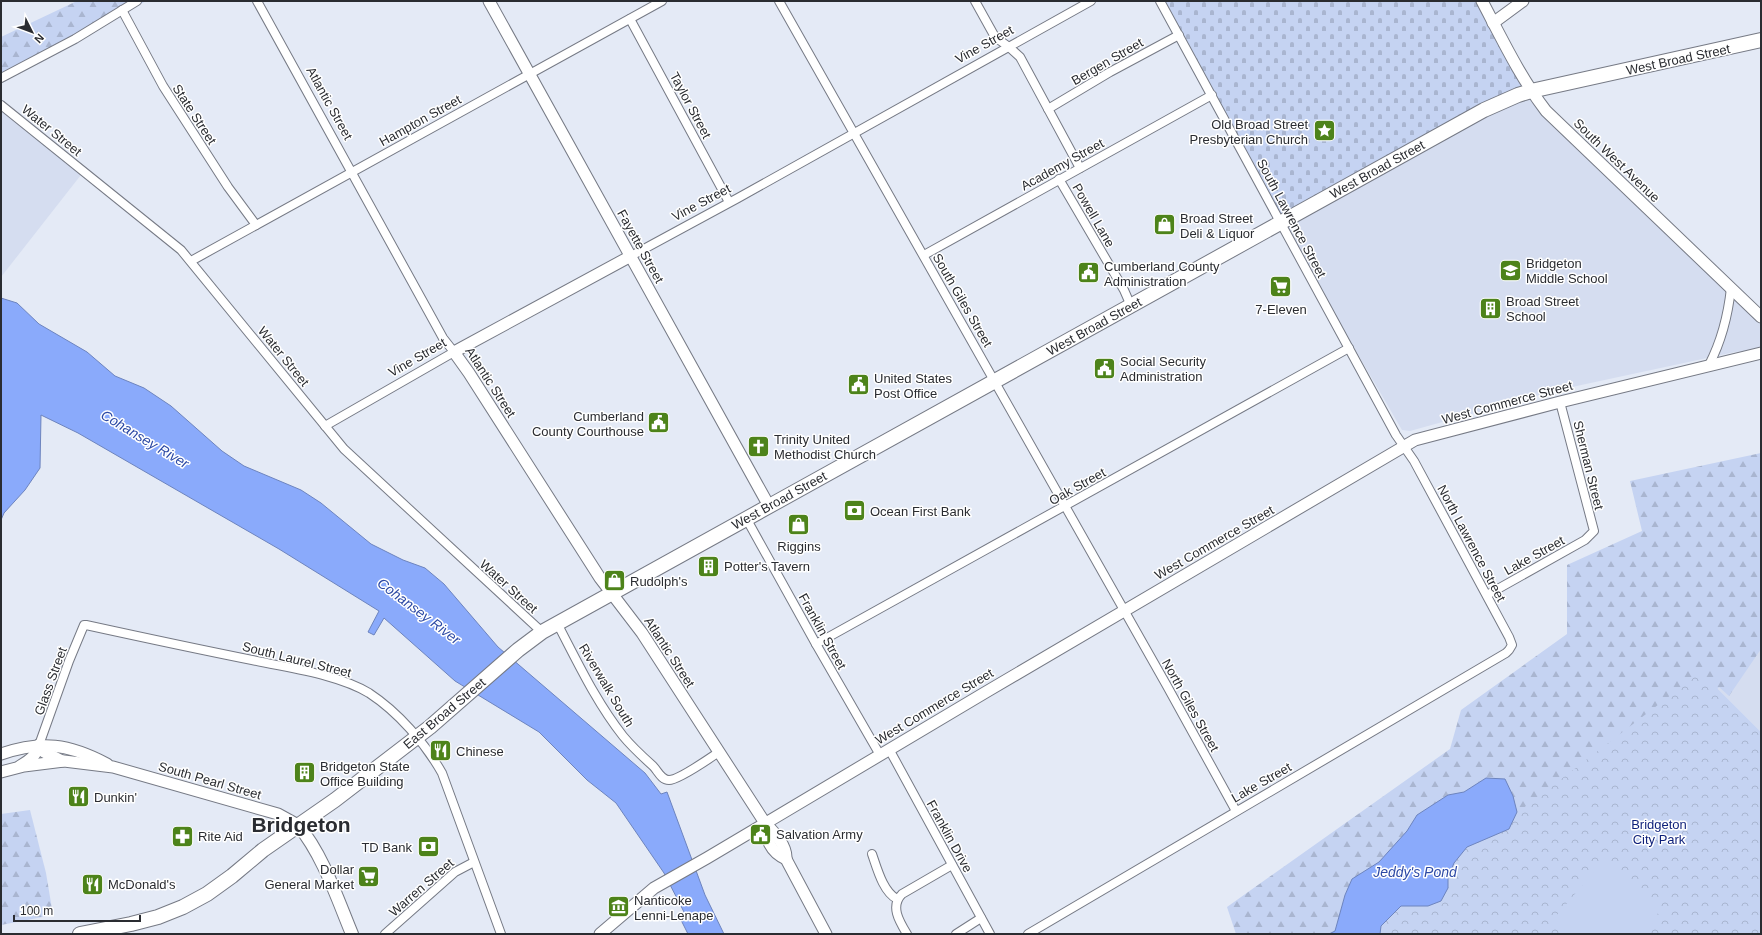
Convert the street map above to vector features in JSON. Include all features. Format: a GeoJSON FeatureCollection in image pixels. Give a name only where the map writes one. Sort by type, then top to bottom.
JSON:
{"type":"FeatureCollection","features":[{"type":"Feature","properties":{"kind":"highway","name":"West Broad Street"},"geometry":{"type":"LineString","coordinates":[[518,650],[557,623],[1484,110],[1512,97],[1531,91],[1761,40]]}},
{"type":"Feature","properties":{"kind":"highway","name":"East Broad Street"},"geometry":{"type":"LineString","coordinates":[[80,934],[142,922],[170,913],[189,904],[232,876],[263,850],[335,800],[417,737],[518,650]]}},
{"type":"Feature","properties":{"kind":"main road"},"geometry":{"type":"LineString","coordinates":[[298,825],[307,835],[318,854],[352,934]]}},
{"type":"Feature","properties":{"kind":"street"},"geometry":{"type":"LineString","coordinates":[[1,78],[75,39],[137,1]]}},
{"type":"Feature","properties":{"kind":"street","name":"Atlantic Street"},"geometry":{"type":"LineString","coordinates":[[257,1],[443,338],[469,373],[600,578],[642,634],[766,824],[776,834],[786,853],[786,860],[826,934]]}},
{"type":"Feature","properties":{"kind":"street","name":"Fayette Street"},"geometry":{"type":"LineString","coordinates":[[489,1],[769,506]]}},
{"type":"Feature","properties":{"kind":"street","name":"Hampton Street"},"geometry":{"type":"LineString","coordinates":[[191,261],[662,1]]}},
{"type":"Feature","properties":{"kind":"street","name":"South Giles Street"},"geometry":{"type":"LineString","coordinates":[[779,1],[1124,610]]}},
{"type":"Feature","properties":{"kind":"street"},"geometry":{"type":"LineString","coordinates":[[975,1],[995,37],[1020,57],[1080,168]]}},
{"type":"Feature","properties":{"kind":"street","name":"Vine Street"},"geometry":{"type":"LineString","coordinates":[[324,426],[454,352],[729,202],[1091,1]]}},
{"type":"Feature","properties":{"kind":"street","name":"South Lawrence Street"},"geometry":{"type":"LineString","coordinates":[[1160,1],[1404,446]]}},
{"type":"Feature","properties":{"kind":"street","name":"South West Avenue"},"geometry":{"type":"LineString","coordinates":[[1482,1],[1531,91],[1546,111],[1761,317]]}},
{"type":"Feature","properties":{"kind":"street"},"geometry":{"type":"LineString","coordinates":[[1494,23],[1523,1]]}},
{"type":"Feature","properties":{"kind":"street","name":"State Street"},"geometry":{"type":"LineString","coordinates":[[122,10],[162,86],[228,187],[256,225]]}},
{"type":"Feature","properties":{"kind":"street","name":"Taylor Street"},"geometry":{"type":"LineString","coordinates":[[630,19],[729,202]]}},
{"type":"Feature","properties":{"kind":"street","name":"Bergen Street"},"geometry":{"type":"LineString","coordinates":[[1048,109],[1110,72],[1179,34]]}},
{"type":"Feature","properties":{"kind":"street","name":"Academy Street"},"geometry":{"type":"LineString","coordinates":[[924,255],[1212,95]]}},
{"type":"Feature","properties":{"kind":"street","name":"Water Street"},"geometry":{"type":"LineString","coordinates":[[1,105],[166,237],[191,261],[344,449],[542,632]]}},
{"type":"Feature","properties":{"kind":"street","name":"Powell Lane"},"geometry":{"type":"LineString","coordinates":[[1059,179],[1124,290],[1131,306]]}},
{"type":"Feature","properties":{"kind":"street"},"geometry":{"type":"LineString","coordinates":[[1709,365],[1723,334],[1731,288]]}},
{"type":"Feature","properties":{"kind":"street","name":"Oak Street"},"geometry":{"type":"LineString","coordinates":[[816,644],[1349,348]]}},
{"type":"Feature","properties":{"kind":"street","name":"West Commerce Street"},"geometry":{"type":"LineString","coordinates":[[600,934],[637,901],[663,883],[766,824],[1124,610],[1414,440],[1560,402],[1761,353]]}},
{"type":"Feature","properties":{"kind":"street","name":"Sherman Street"},"geometry":{"type":"LineString","coordinates":[[1560,402],[1594,531],[1592,534]]}},
{"type":"Feature","properties":{"kind":"street","name":"North Lawrence Street"},"geometry":{"type":"LineString","coordinates":[[1404,446],[1414,461],[1511,642],[1511,648],[1507,652]]}},
{"type":"Feature","properties":{"kind":"street","name":"Franklin Street"},"geometry":{"type":"LineString","coordinates":[[746,518],[816,644],[885,752]]}},
{"type":"Feature","properties":{"kind":"street","name":"Lake Street"},"geometry":{"type":"LineString","coordinates":[[1487,595],[1585,540],[1592,534]]}},
{"type":"Feature","properties":{"kind":"street","name":"North Giles Street"},"geometry":{"type":"LineString","coordinates":[[1124,610],[1236,811]]}},
{"type":"Feature","properties":{"kind":"street","name":"Riverwalk South"},"geometry":{"type":"LineString","coordinates":[[557,623],[594,693],[623,736],[657,770],[662,777],[669,780],[676,778],[719,752]]}},
{"type":"Feature","properties":{"kind":"street","name":"South Laurel Street"},"geometry":{"type":"LineString","coordinates":[[84,625],[339,680],[369,693],[386,706],[417,737],[442,773],[501,934]]}},
{"type":"Feature","properties":{"kind":"street","name":"Glass Street"},"geometry":{"type":"LineString","coordinates":[[39,745],[69,661],[84,625]]}},
{"type":"Feature","properties":{"kind":"street","name":"Lake Street"},"geometry":{"type":"LineString","coordinates":[[1028,934],[1507,652]]}},
{"type":"Feature","properties":{"kind":"street"},"geometry":{"type":"LineString","coordinates":[[39,745],[44,752],[64,761]]}},
{"type":"Feature","properties":{"kind":"street"},"geometry":{"type":"LineString","coordinates":[[17,768],[32,759],[37,753],[39,745]]}},
{"type":"Feature","properties":{"kind":"street","name":"South Pearl Street"},"geometry":{"type":"LineString","coordinates":[[1,754],[39,745],[76,749],[113,767]]}},
{"type":"Feature","properties":{"kind":"street","name":"Franklin Drive"},"geometry":{"type":"LineString","coordinates":[[885,752],[952,865],[990,934]]}},
{"type":"Feature","properties":{"kind":"street","name":"South Pearl Street"},"geometry":{"type":"LineString","coordinates":[[1,772],[64,761],[113,767],[278,814],[298,825]]}},
{"type":"Feature","properties":{"kind":"street"},"geometry":{"type":"LineString","coordinates":[[872,854],[886,888],[892,897],[897,899]]}},
{"type":"Feature","properties":{"kind":"street","name":"Warren Street"},"geometry":{"type":"LineString","coordinates":[[385,934],[455,872],[474,862]]}},
{"type":"Feature","properties":{"kind":"street"},"geometry":{"type":"LineString","coordinates":[[907,934],[895,908],[897,899],[902,894],[952,865]]}},
{"type":"Feature","properties":{"kind":"street"},"geometry":{"type":"LineString","coordinates":[[956,934],[981,918]]}},
{"type":"Feature","properties":{"kind":"shaded area","name":"Bridgeton Middle School"},"geometry":{"type":"Polygon","coordinates":[[[1531,91],[1761,317],[1761,349],[1735,352],[1558,390],[1410,431],[1402,430],[1281,222],[1531,91]]]}},
{"type":"Feature","properties":{"kind":"shaded area"},"geometry":{"type":"Polygon","coordinates":[[[1,105],[84,171],[1,277],[1,105]]]}},
{"type":"Feature","properties":{"kind":"shaded area"},"geometry":{"type":"Polygon","coordinates":[[[1761,601],[1761,732],[1701,672],[1761,601]]]}},
{"type":"Feature","properties":{"kind":"green space"},"geometry":{"type":"Polygon","coordinates":[[[77,1],[146,1],[1,79],[1,37],[77,1]]]}},
{"type":"Feature","properties":{"kind":"green space"},"geometry":{"type":"Polygon","coordinates":[[[1160,1],[1482,1],[1531,91],[1281,222],[1160,1]]]}},
{"type":"Feature","properties":{"kind":"green space"},"geometry":{"type":"Polygon","coordinates":[[[1761,453],[1761,649],[1729,696],[1719,687],[1550,883],[1486,778],[1464,792],[1448,795],[1417,815],[1407,831],[1379,862],[1352,879],[1345,895],[1335,931],[1329,934],[1236,934],[1227,907],[1450,749],[1461,710],[1567,634],[1567,565],[1642,531],[1630,481],[1761,453]]]}},
{"type":"Feature","properties":{"kind":"green space","name":"Bridgeton City Park"},"geometry":{"type":"Polygon","coordinates":[[[1701,672],[1761,732],[1761,934],[1329,934],[1335,931],[1345,895],[1352,879],[1379,862],[1407,831],[1417,815],[1448,795],[1464,792],[1486,778],[1505,779],[1518,812],[1701,672]]]}},
{"type":"Feature","properties":{"kind":"green space"},"geometry":{"type":"Polygon","coordinates":[[[30,810],[46,873],[53,915],[1,925],[1,814],[30,810]]]}},
{"type":"Feature","properties":{"kind":"green space"},"geometry":{"type":"Polygon","coordinates":[[[1606,858],[1661,907],[1653,923],[1643,934],[1568,934],[1555,917],[1606,858]]]}},
{"type":"Feature","properties":{"kind":"water","name":"Cohansey River"},"geometry":{"type":"Polygon","coordinates":[[[1,298],[17,303],[39,324],[87,352],[115,376],[144,388],[171,406],[222,451],[244,466],[301,490],[321,503],[371,544],[403,560],[425,568],[444,584],[498,647],[645,773],[661,794],[667,792],[705,895],[724,934],[688,934],[680,918],[684,912],[664,873],[616,803],[587,780],[539,732],[455,681],[384,618],[374,635],[368,632],[379,611],[279,549],[78,433],[41,415],[40,468],[25,490],[4,513],[1,520],[1,298]]]}},
{"type":"Feature","properties":{"kind":"water","name":"Jeddy's Pond"},"geometry":{"type":"Polygon","coordinates":[[[1486,778],[1505,779],[1513,796],[1517,812],[1509,829],[1467,847],[1454,863],[1448,878],[1448,888],[1441,901],[1428,906],[1401,906],[1381,926],[1380,934],[1329,934],[1335,931],[1345,895],[1352,879],[1379,862],[1407,831],[1417,815],[1448,795],[1464,792],[1486,778]]]}},
{"type":"Feature","properties":{"kind":"place","name":"Old Broad Street Presbyterian Church"},"geometry":{"type":"Point","coordinates":[1324,131]}},
{"type":"Feature","properties":{"kind":"place","name":"Broad Street Deli & Liquor"},"geometry":{"type":"Point","coordinates":[1164,225]}},
{"type":"Feature","properties":{"kind":"place","name":"Bridgeton Middle School"},"geometry":{"type":"Point","coordinates":[1510,270]}},
{"type":"Feature","properties":{"kind":"place","name":"Cumberland County Administration"},"geometry":{"type":"Point","coordinates":[1088,273]}},
{"type":"Feature","properties":{"kind":"place","name":"7-Eleven"},"geometry":{"type":"Point","coordinates":[1281,287]}},
{"type":"Feature","properties":{"kind":"place","name":"Broad Street School"},"geometry":{"type":"Point","coordinates":[1491,308]}},
{"type":"Feature","properties":{"kind":"place","name":"Social Security Administration"},"geometry":{"type":"Point","coordinates":[1105,368]}},
{"type":"Feature","properties":{"kind":"place","name":"United States Post Office"},"geometry":{"type":"Point","coordinates":[859,385]}},
{"type":"Feature","properties":{"kind":"place","name":"Cumberland County Courthouse"},"geometry":{"type":"Point","coordinates":[659,423]}},
{"type":"Feature","properties":{"kind":"place","name":"Trinity United Methodist Church"},"geometry":{"type":"Point","coordinates":[758,446]}},
{"type":"Feature","properties":{"kind":"place","name":"Ocean First Bank"},"geometry":{"type":"Point","coordinates":[855,511]}},
{"type":"Feature","properties":{"kind":"place","name":"Riggins"},"geometry":{"type":"Point","coordinates":[799,524]}},
{"type":"Feature","properties":{"kind":"place","name":"Potter's Tavern"},"geometry":{"type":"Point","coordinates":[709,566]}},
{"type":"Feature","properties":{"kind":"place","name":"Rudolph's"},"geometry":{"type":"Point","coordinates":[615,581]}},
{"type":"Feature","properties":{"kind":"place","name":"Chinese"},"geometry":{"type":"Point","coordinates":[441,751]}},
{"type":"Feature","properties":{"kind":"place","name":"Bridgeton State Office Building"},"geometry":{"type":"Point","coordinates":[304,773]}},
{"type":"Feature","properties":{"kind":"place","name":"Dunkin'"},"geometry":{"type":"Point","coordinates":[78,797]}},
{"type":"Feature","properties":{"kind":"place","name":"Salvation Army"},"geometry":{"type":"Point","coordinates":[760,834]}},
{"type":"Feature","properties":{"kind":"place","name":"Rite Aid"},"geometry":{"type":"Point","coordinates":[183,836]}},
{"type":"Feature","properties":{"kind":"place","name":"TD Bank"},"geometry":{"type":"Point","coordinates":[428,847]}},
{"type":"Feature","properties":{"kind":"place","name":"Dollar General Market"},"geometry":{"type":"Point","coordinates":[369,876]}},
{"type":"Feature","properties":{"kind":"place","name":"McDonald's"},"geometry":{"type":"Point","coordinates":[93,884]}},
{"type":"Feature","properties":{"kind":"place","name":"Nanticoke Lenni-Lenape"},"geometry":{"type":"Point","coordinates":[618,907]}},
{"type":"Feature","properties":{"kind":"district","name":"Bridgeton"},"geometry":{"type":"Point","coordinates":[301,825]}}]}
